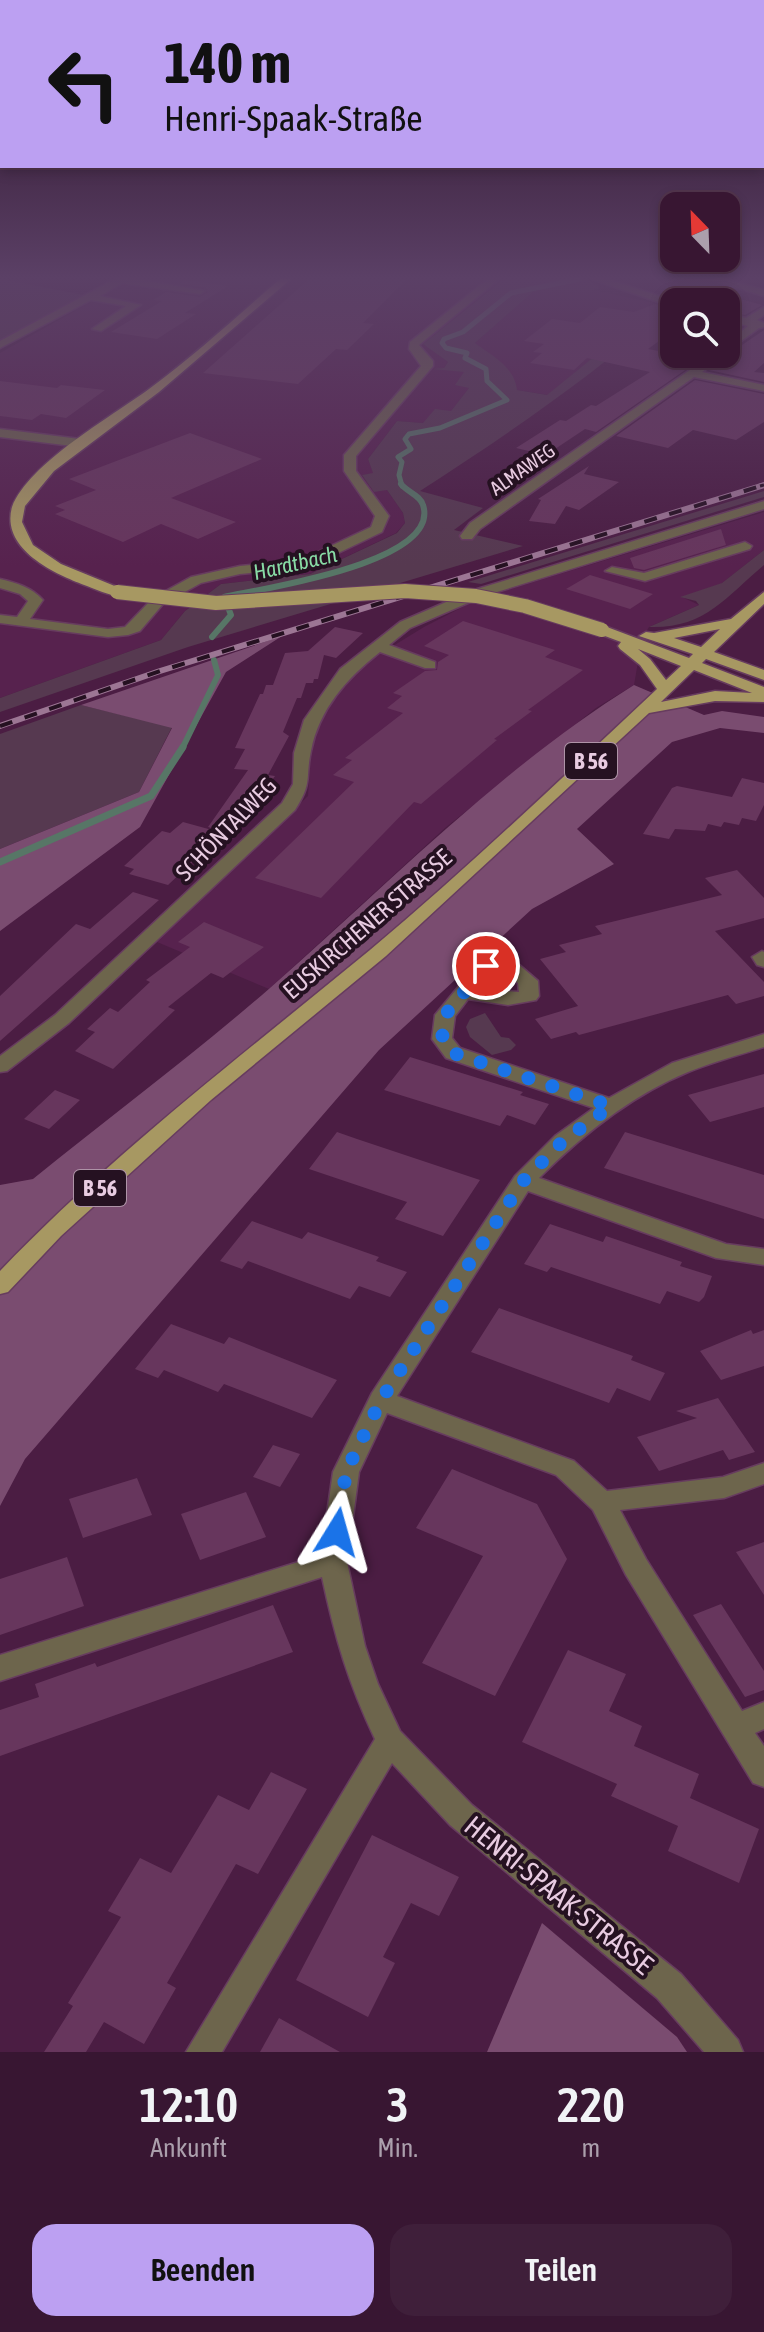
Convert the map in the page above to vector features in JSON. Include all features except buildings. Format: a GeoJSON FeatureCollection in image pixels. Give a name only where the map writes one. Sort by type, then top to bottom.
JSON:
{"type":"FeatureCollection","features":[{"type":"Feature","properties":{"kind":"main road"},"geometry":{"type":"LineString","coordinates":[[173,375],[80,443],[23,498],[15,521],[22,540],[35,553],[63,571],[117,592],[216,603],[405,591],[476,596],[525,606],[602,630],[764,695]]}},
{"type":"Feature","properties":{"kind":"main road","name":"EUSKIRCHENER STRASSE"},"geometry":{"type":"LineString","coordinates":[[0,1286],[53,1230],[204,1095],[379,952],[647,709],[764,596]]}},
{"type":"Feature","properties":{"kind":"main road"},"geometry":{"type":"LineString","coordinates":[[652,637],[734,622]]}},
{"type":"Feature","properties":{"kind":"main road"},"geometry":{"type":"LineString","coordinates":[[602,630],[676,643],[764,675]]}},
{"type":"Feature","properties":{"kind":"main road"},"geometry":{"type":"LineString","coordinates":[[602,630],[645,662],[666,690]]}},
{"type":"Feature","properties":{"kind":"main road"},"geometry":{"type":"LineString","coordinates":[[647,709],[715,696],[764,695]]}},
{"type":"Feature","properties":{"kind":"street"},"geometry":{"type":"LineString","coordinates":[[0,619],[108,633],[128,631],[158,601],[188,584],[218,574],[304,564],[380,526],[382,516],[350,471],[350,455],[419,375]]}},
{"type":"Feature","properties":{"kind":"street","name":"ALMAWEG"},"geometry":{"type":"LineString","coordinates":[[467,536],[475,526],[531,486],[693,375]]}},
{"type":"Feature","properties":{"kind":"street"},"geometry":{"type":"LineString","coordinates":[[698,375],[764,388]]}},
{"type":"Feature","properties":{"kind":"street"},"geometry":{"type":"LineString","coordinates":[[0,433],[80,443]]}},
{"type":"Feature","properties":{"kind":"street","name":"SCHÖNTALWEG"},"geometry":{"type":"LineString","coordinates":[[0,1066],[62,1019],[289,806],[301,784],[302,753],[312,720],[345,672],[405,625],[479,593],[764,505]]}},
{"type":"Feature","properties":{"kind":"street"},"geometry":{"type":"LineString","coordinates":[[612,571],[645,577],[745,546]]}},
{"type":"Feature","properties":{"kind":"street"},"geometry":{"type":"LineString","coordinates":[[0,583],[25,591],[36,600],[21,621]]}},
{"type":"Feature","properties":{"kind":"street"},"geometry":{"type":"LineString","coordinates":[[379,646],[430,665]]}},
{"type":"Feature","properties":{"kind":"street"},"geometry":{"type":"LineString","coordinates":[[464,993],[445,1015],[442,1039],[453,1053],[611,1106]]}},
{"type":"Feature","properties":{"kind":"street","name":"HENRI-SPAAK-STRASSE"},"geometry":{"type":"LineString","coordinates":[[726,2052],[669,1986],[461,1815],[390,1740],[356,1659],[333,1562],[346,1472],[381,1400],[523,1181],[563,1141],[611,1106],[679,1068],[764,1040]]}},
{"type":"Feature","properties":{"kind":"street"},"geometry":{"type":"LineString","coordinates":[[523,1181],[724,1252],[764,1257]]}},
{"type":"Feature","properties":{"kind":"street"},"geometry":{"type":"LineString","coordinates":[[381,1400],[565,1468],[602,1502],[642,1578],[757,1717],[764,1773]]}},
{"type":"Feature","properties":{"kind":"street"},"geometry":{"type":"LineString","coordinates":[[602,1502],[724,1487],[764,1473]]}},
{"type":"Feature","properties":{"kind":"street"},"geometry":{"type":"LineString","coordinates":[[0,1668],[333,1562]]}},
{"type":"Feature","properties":{"kind":"street"},"geometry":{"type":"LineString","coordinates":[[203,2052],[390,1740]]}},
{"type":"Feature","properties":{"kind":"shaded area"},"geometry":{"type":"Polygon","coordinates":[[[0,375],[466,375],[470,387],[451,411],[423,423],[397,421],[368,459],[374,474],[363,475],[387,490],[403,513],[405,523],[396,533],[310,574],[221,584],[185,611],[161,640],[0,698],[0,375]]]}},
{"type":"Feature","properties":{"kind":"shaded area"},"geometry":{"type":"Polygon","coordinates":[[[462,375],[512,375],[517,390],[547,395],[572,375],[587,375],[420,491],[483,508],[454,530],[523,546],[188,647],[0,712],[0,698],[161,640],[185,611],[221,584],[310,574],[397,533],[405,523],[403,513],[387,490],[374,492],[362,475],[373,473],[368,459],[397,421],[423,423],[435,409],[451,411],[469,388],[455,385],[462,375]]]}},
{"type":"Feature","properties":{"kind":"shaded area"},"geometry":{"type":"Polygon","coordinates":[[[503,375],[573,375],[548,395],[517,390],[503,375]]]}},
{"type":"Feature","properties":{"kind":"shaded area"},"geometry":{"type":"Polygon","coordinates":[[[764,491],[764,497],[481,584],[468,582],[764,491]]]}},
{"type":"Feature","properties":{"kind":"shaded area"},"geometry":{"type":"Polygon","coordinates":[[[764,512],[764,550],[721,584],[682,597],[699,605],[649,627],[642,639],[634,685],[596,708],[445,828],[269,989],[157,942],[308,796],[312,732],[349,673],[424,627],[478,599],[764,512]]]}},
{"type":"Feature","properties":{"kind":"shaded area"},"geometry":{"type":"Polygon","coordinates":[[[764,550],[764,565],[712,609],[685,623],[649,627],[699,605],[696,601],[680,597],[722,583],[764,550]]]}},
{"type":"Feature","properties":{"kind":"shaded area"},"geometry":{"type":"Polygon","coordinates":[[[282,636],[226,672],[140,827],[0,931],[0,849],[139,792],[172,728],[81,705],[282,636]]]}},
{"type":"Feature","properties":{"kind":"shaded area"},"geometry":{"type":"Polygon","coordinates":[[[634,685],[704,715],[722,711],[764,717],[764,733],[720,728],[672,742],[577,829],[614,864],[532,909],[379,1050],[25,1459],[0,1506],[0,1185],[33,1179],[241,1013],[491,790],[584,718],[634,685]]]}},
{"type":"Feature","properties":{"kind":"shaded area"},"geometry":{"type":"Polygon","coordinates":[[[81,705],[172,727],[139,792],[0,849],[0,734],[81,705]]]}},
{"type":"Feature","properties":{"kind":"shaded area"},"geometry":{"type":"Polygon","coordinates":[[[485,1013],[501,1037],[509,1038],[516,1045],[511,1050],[492,1055],[470,1037],[466,1027],[470,1019],[485,1013]]]}},
{"type":"Feature","properties":{"kind":"shaded area"},"geometry":{"type":"Polygon","coordinates":[[[542,1923],[677,2037],[687,2052],[487,2052],[542,1923]]]}},
{"type":"Feature","properties":{"kind":"waterway","name":"Hardtbach"},"geometry":{"type":"LineString","coordinates":[[402,484],[399,475],[402,462],[398,457],[411,449],[405,439],[409,434],[440,428],[507,400],[487,381],[486,375]]}},
{"type":"Feature","properties":{"kind":"waterway","name":"Hardtbach"},"geometry":{"type":"LineString","coordinates":[[212,637],[231,615],[224,597],[344,570],[405,543],[421,525],[423,505],[402,484]]}},
{"type":"Feature","properties":{"kind":"waterway","name":"Hardtbach"},"geometry":{"type":"LineString","coordinates":[[183,747],[218,675],[214,660]]}},
{"type":"Feature","properties":{"kind":"waterway","name":"Hardtbach"},"geometry":{"type":"LineString","coordinates":[[0,862],[151,796],[183,747]]}},
{"type":"Feature","properties":{"kind":"railway"},"geometry":{"type":"LineString","coordinates":[[0,726],[160,671],[764,485],[760,486]]}},
{"type":"Feature","properties":{"kind":"route"},"geometry":{"type":"LineString","coordinates":[[337,1532],[346,1472],[381,1400],[497,1219],[523,1181],[563,1141],[611,1106],[453,1053],[442,1039],[445,1015],[486,966]]}}]}
